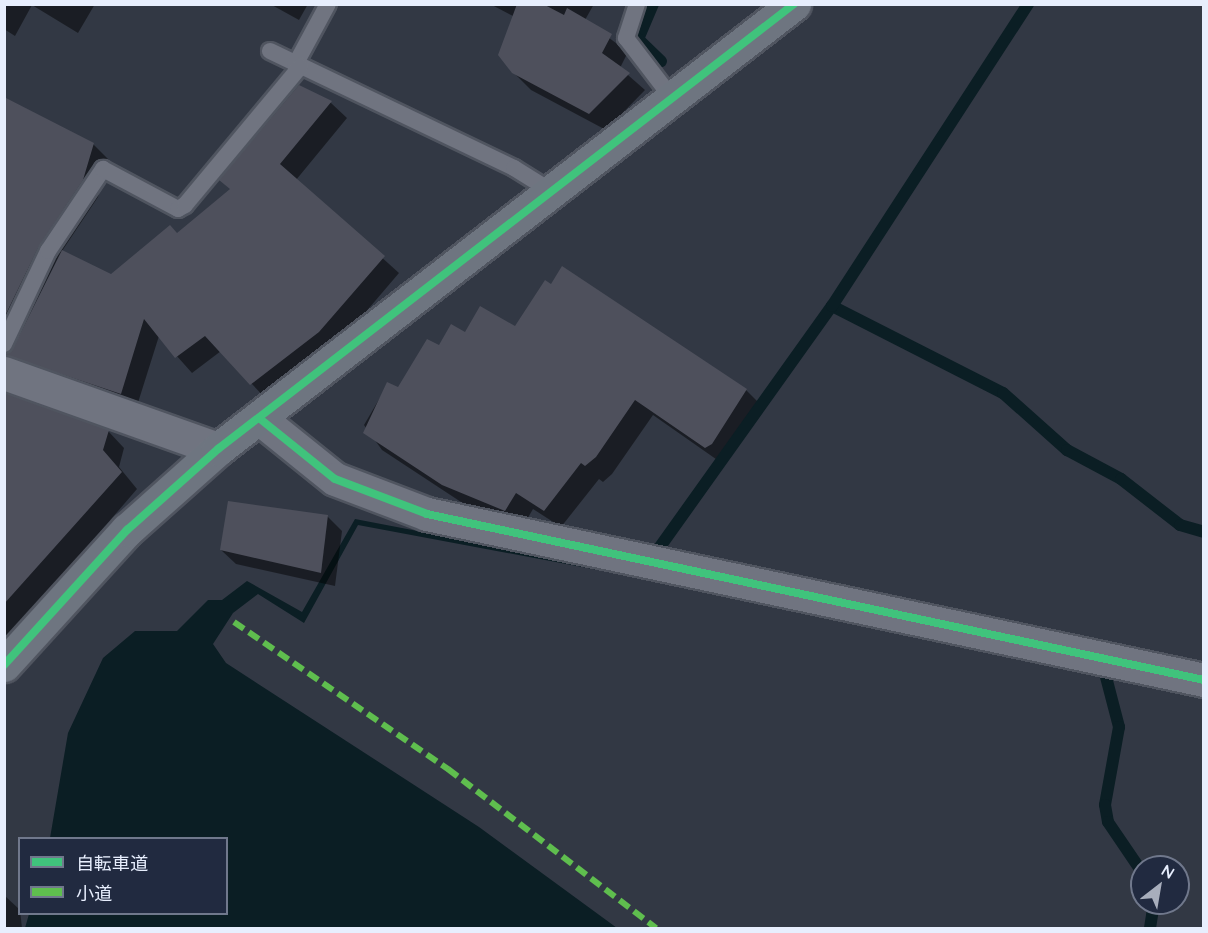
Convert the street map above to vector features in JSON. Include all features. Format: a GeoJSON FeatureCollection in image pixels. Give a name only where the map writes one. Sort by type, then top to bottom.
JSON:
{"type":"FeatureCollection","features":[{"type":"Feature","properties":{"kind":"street"},"geometry":{"type":"LineString","coordinates":[[4,665],[127,530],[218,449],[794,4]]}},
{"type":"Feature","properties":{"kind":"street"},"geometry":{"type":"LineString","coordinates":[[4,373],[218,449]]}},
{"type":"Feature","properties":{"kind":"street"},"geometry":{"type":"LineString","coordinates":[[259,418],[335,479],[427,514],[1203,680]]}},
{"type":"Feature","properties":{"kind":"lane"},"geometry":{"type":"LineString","coordinates":[[4,344],[48,251],[103,170],[178,209],[185,205],[298,66],[328,4]]}},
{"type":"Feature","properties":{"kind":"lane"},"geometry":{"type":"LineString","coordinates":[[637,4],[626,38],[672,98]]}},
{"type":"Feature","properties":{"kind":"lane"},"geometry":{"type":"LineString","coordinates":[[270,51],[514,168],[551,192]]}},
{"type":"Feature","properties":{"kind":"water"},"geometry":{"type":"Polygon","coordinates":[[[355,519],[636,573],[641,578],[358,525],[304,623],[258,594],[233,613],[213,644],[226,663],[479,827],[617,928],[25,928],[29,915],[228,915],[228,837],[50,837],[68,733],[103,658],[135,631],[177,631],[208,600],[222,600],[247,581],[302,612],[355,519]]]}},
{"type":"Feature","properties":{"kind":"building"},"geometry":{"type":"Polygon","coordinates":[[[517,4],[543,4],[564,15],[567,8],[612,34],[602,53],[630,73],[589,114],[512,73],[498,55],[517,4]]]}},
{"type":"Feature","properties":{"kind":"building"},"geometry":{"type":"Polygon","coordinates":[[[299,85],[332,101],[280,164],[385,256],[319,332],[250,385],[205,336],[175,358],[144,319],[121,394],[4,355],[13,348],[62,250],[111,274],[170,225],[177,233],[230,189],[219,180],[299,85]]]}},
{"type":"Feature","properties":{"kind":"building"},"geometry":{"type":"Polygon","coordinates":[[[4,97],[94,143],[83,180],[39,246],[4,318],[4,97]]]}},
{"type":"Feature","properties":{"kind":"building"},"geometry":{"type":"Polygon","coordinates":[[[562,266],[747,389],[712,444],[705,448],[635,400],[596,457],[585,466],[581,463],[544,511],[516,493],[505,511],[442,485],[363,433],[387,382],[398,387],[427,339],[439,345],[451,324],[465,332],[480,306],[515,326],[545,280],[551,284],[562,266]]]}},
{"type":"Feature","properties":{"kind":"building"},"geometry":{"type":"Polygon","coordinates":[[[4,393],[109,430],[103,450],[122,472],[4,604],[4,393]]]}},
{"type":"Feature","properties":{"kind":"building"},"geometry":{"type":"Polygon","coordinates":[[[228,501],[328,515],[321,573],[220,550],[228,501]]]}},
{"type":"Feature","properties":{"kind":"waterway"},"geometry":{"type":"LineString","coordinates":[[653,4],[638,39],[661,61]]}},
{"type":"Feature","properties":{"kind":"waterway"},"geometry":{"type":"LineString","coordinates":[[652,558],[832,306],[1028,4]]}},
{"type":"Feature","properties":{"kind":"waterway"},"geometry":{"type":"LineString","coordinates":[[832,306],[1003,393],[1067,450],[1121,479],[1180,525],[1204,532]]}},
{"type":"Feature","properties":{"kind":"waterway"},"geometry":{"type":"LineString","coordinates":[[1106,677],[1119,727],[1105,805],[1108,822],[1130,855]]}},
{"type":"Feature","properties":{"kind":"waterway"},"geometry":{"type":"LineString","coordinates":[[1150,928],[1152,915]]}},
{"type":"Feature","properties":{"kind":"marked path"},"geometry":{"type":"LineString","coordinates":[[234,622],[448,769],[656,928]]}},
{"type":"Feature","properties":{"kind":"cycle path"},"geometry":{"type":"LineString","coordinates":[[4,665],[127,530],[218,449],[794,4]]}},
{"type":"Feature","properties":{"kind":"cycle path"},"geometry":{"type":"LineString","coordinates":[[259,418],[335,479],[427,514],[1204,680]]}}]}
